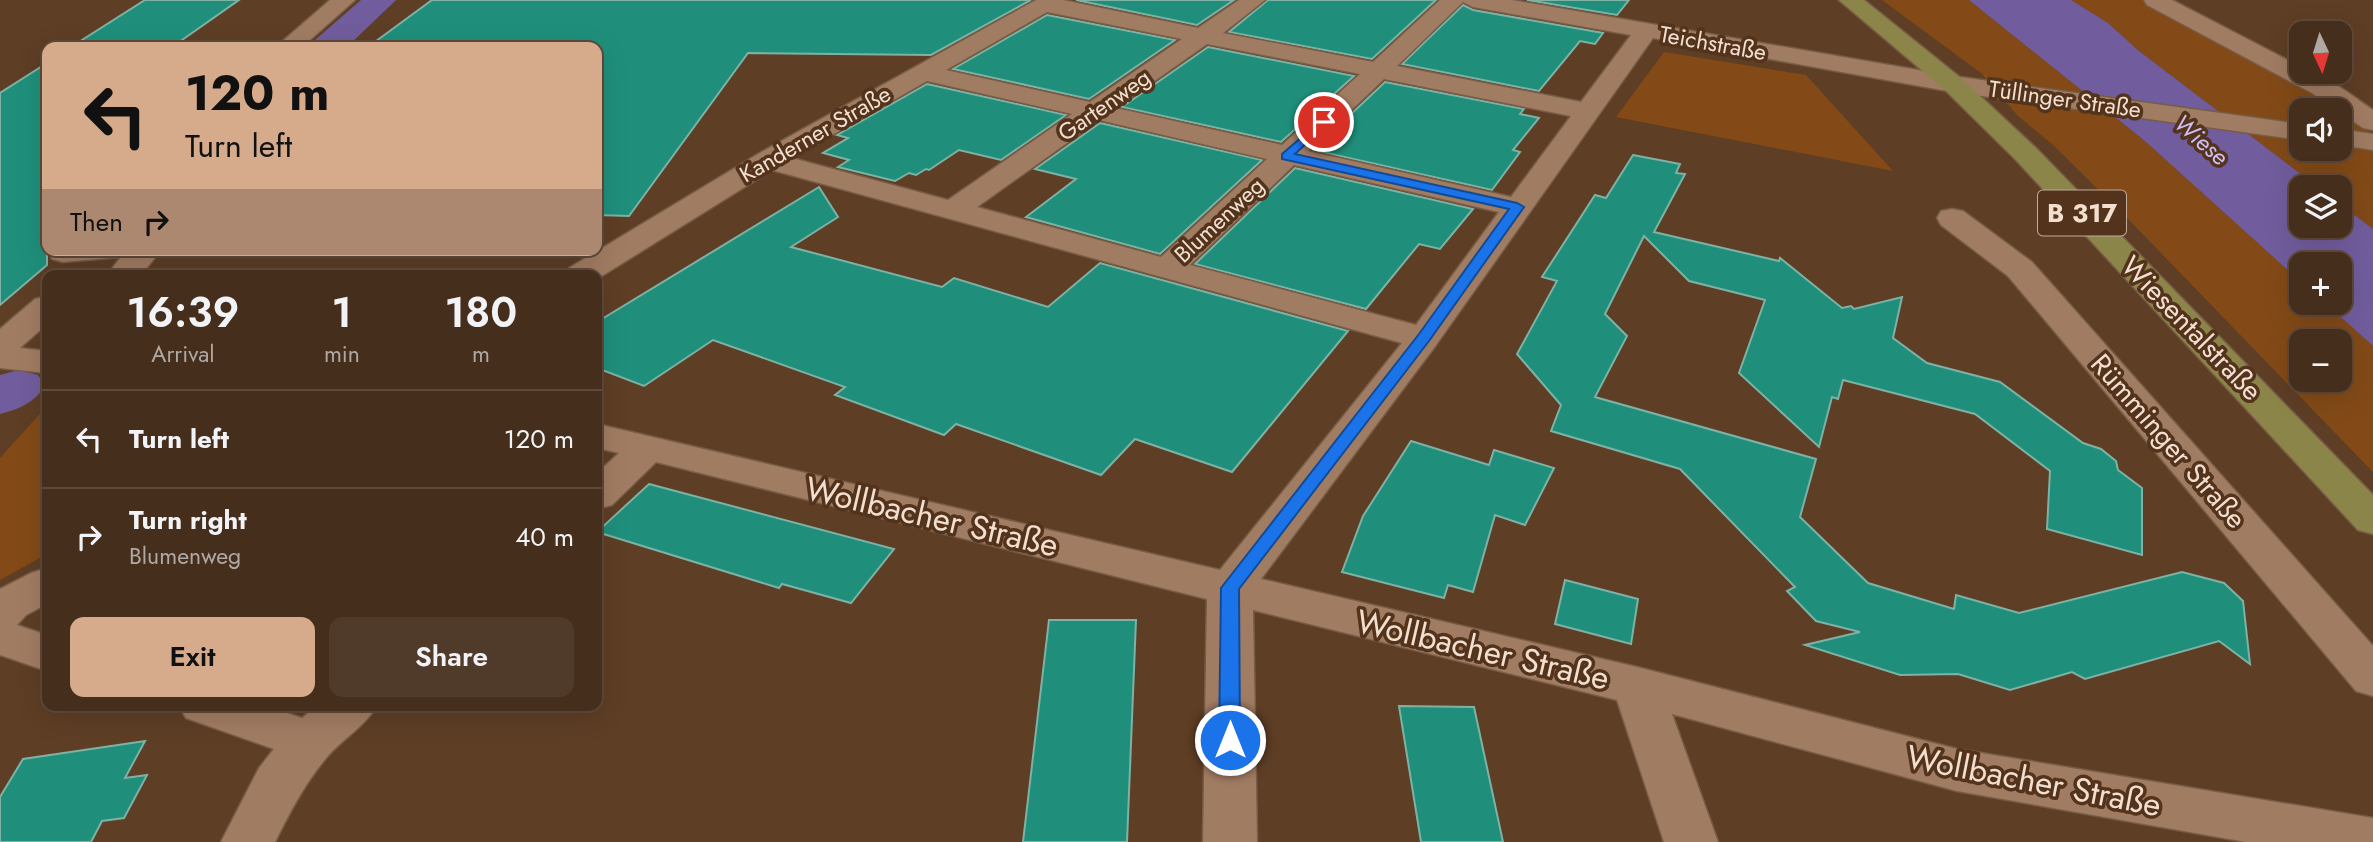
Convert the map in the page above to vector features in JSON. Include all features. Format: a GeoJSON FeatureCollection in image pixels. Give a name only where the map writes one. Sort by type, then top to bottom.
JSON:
{"type":"FeatureCollection","features":[{"type":"Feature","properties":{"kind":"main road","name":"Wiesentalstraße"},"geometry":{"type":"LineString","coordinates":[[1850,0],[1953,83],[2026,154],[2373,520]]}},
{"type":"Feature","properties":{"kind":"street"},"geometry":{"type":"LineString","coordinates":[[294,42],[344,0]]}},
{"type":"Feature","properties":{"kind":"street","name":"Gartenweg"},"geometry":{"type":"LineString","coordinates":[[953,210],[1254,0]]}},
{"type":"Feature","properties":{"kind":"street","name":"Blumenweg"},"geometry":{"type":"LineString","coordinates":[[1168,268],[1453,0]]}},
{"type":"Feature","properties":{"kind":"street","name":"Teichstraße"},"geometry":{"type":"LineString","coordinates":[[1473,0],[1953,83]]}},
{"type":"Feature","properties":{"kind":"street"},"geometry":{"type":"LineString","coordinates":[[2155,0],[2309,82],[2373,122]]}},
{"type":"Feature","properties":{"kind":"street"},"geometry":{"type":"LineString","coordinates":[[1048,2],[1203,36],[1587,111]]}},
{"type":"Feature","properties":{"kind":"street","name":"Kanderner Straße"},"geometry":{"type":"LineString","coordinates":[[589,270],[768,160],[1048,2]]}},
{"type":"Feature","properties":{"kind":"street"},"geometry":{"type":"LineString","coordinates":[[1230,842],[1230,588],[1424,338],[1646,31]]}},
{"type":"Feature","properties":{"kind":"street"},"geometry":{"type":"LineString","coordinates":[[920,72],[1517,207]]}},
{"type":"Feature","properties":{"kind":"street","name":"Tüllinger Straße"},"geometry":{"type":"LineString","coordinates":[[1953,83],[2289,130]]}},
{"type":"Feature","properties":{"kind":"street"},"geometry":{"type":"LineString","coordinates":[[2352,139],[2373,142]]}},
{"type":"Feature","properties":{"kind":"street"},"geometry":{"type":"LineString","coordinates":[[768,160],[1424,338]]}},
{"type":"Feature","properties":{"kind":"street","name":"Rümminger Straße"},"geometry":{"type":"LineString","coordinates":[[1952,218],[2020,269],[2373,678]]}},
{"type":"Feature","properties":{"kind":"street"},"geometry":{"type":"LineString","coordinates":[[73,263],[93,256]]}},
{"type":"Feature","properties":{"kind":"street"},"geometry":{"type":"LineString","coordinates":[[127,270],[140,256]]}},
{"type":"Feature","properties":{"kind":"street"},"geometry":{"type":"LineString","coordinates":[[0,347],[42,310]]}},
{"type":"Feature","properties":{"kind":"street"},"geometry":{"type":"LineString","coordinates":[[0,357],[42,361]]}},
{"type":"Feature","properties":{"kind":"street","name":"Wollbacher Straße"},"geometry":{"type":"LineString","coordinates":[[602,437],[1637,686],[1957,769],[2373,841]]}},
{"type":"Feature","properties":{"kind":"street"},"geometry":{"type":"LineString","coordinates":[[602,491],[647,449]]}},
{"type":"Feature","properties":{"kind":"street"},"geometry":{"type":"LineString","coordinates":[[12,609],[42,647]]}},
{"type":"Feature","properties":{"kind":"street"},"geometry":{"type":"LineString","coordinates":[[1637,686],[1691,842]]}},
{"type":"Feature","properties":{"kind":"street"},"geometry":{"type":"LineString","coordinates":[[221,711],[310,741]]}},
{"type":"Feature","properties":{"kind":"street"},"geometry":{"type":"LineString","coordinates":[[248,842],[278,783],[310,741],[345,711]]}},
{"type":"Feature","properties":{"kind":"shaded area"},"geometry":{"type":"Polygon","coordinates":[[[1882,0],[1969,0],[2146,142],[2289,271],[2289,315],[2338,315],[2373,346],[2373,472],[2296,392],[2352,392],[2352,329],[2289,329],[2289,385],[2130,221],[2052,144],[2018,116],[1981,73],[1882,0]]]}},
{"type":"Feature","properties":{"kind":"shaded area"},"geometry":{"type":"Polygon","coordinates":[[[2071,0],[2162,0],[2289,80],[2289,84],[2295,84],[2317,98],[2289,98],[2289,161],[2352,161],[2352,121],[2373,134],[2373,229],[2352,213],[2352,175],[2302,175],[2139,51],[2108,23],[2071,0]]]}},
{"type":"Feature","properties":{"kind":"shaded area"},"geometry":{"type":"Polygon","coordinates":[[[1664,52],[1806,75],[1893,171],[1616,117],[1664,52]]]}},
{"type":"Feature","properties":{"kind":"shaded area"},"geometry":{"type":"Polygon","coordinates":[[[42,412],[42,557],[0,580],[0,458],[42,412]]]}},
{"type":"Feature","properties":{"kind":"water","name":"Wiese"},"geometry":{"type":"Polygon","coordinates":[[[1969,0],[2071,0],[2108,23],[2139,51],[2302,175],[2289,175],[2289,238],[2352,238],[2352,213],[2373,229],[2373,346],[2338,315],[2352,315],[2352,252],[2289,252],[2289,271],[2146,142],[1969,0]]]}},
{"type":"Feature","properties":{"kind":"building"},"geometry":{"type":"Polygon","coordinates":[[[145,0],[239,0],[179,42],[79,42],[145,0]]]}},
{"type":"Feature","properties":{"kind":"building"},"geometry":{"type":"Polygon","coordinates":[[[432,0],[1031,0],[931,55],[748,53],[629,216],[602,215],[602,42],[375,42],[432,0]]]}},
{"type":"Feature","properties":{"kind":"building"},"geometry":{"type":"Polygon","coordinates":[[[1076,0],[1234,0],[1197,25],[1076,0]]]}},
{"type":"Feature","properties":{"kind":"building"},"geometry":{"type":"Polygon","coordinates":[[[1268,0],[1436,0],[1372,59],[1229,32],[1268,0]]]}},
{"type":"Feature","properties":{"kind":"building"},"geometry":{"type":"Polygon","coordinates":[[[1527,0],[1629,0],[1617,15],[1527,0]]]}},
{"type":"Feature","properties":{"kind":"building"},"geometry":{"type":"Polygon","coordinates":[[[1463,5],[1473,10],[1603,33],[1595,44],[1580,41],[1539,91],[1402,64],[1463,5]]]}},
{"type":"Feature","properties":{"kind":"building"},"geometry":{"type":"Polygon","coordinates":[[[1047,15],[1175,40],[1089,99],[953,69],[1047,15]]]}},
{"type":"Feature","properties":{"kind":"building"},"geometry":{"type":"Polygon","coordinates":[[[1208,47],[1354,76],[1281,142],[1122,107],[1208,47]]]}},
{"type":"Feature","properties":{"kind":"building"},"geometry":{"type":"Polygon","coordinates":[[[42,66],[42,256],[47,256],[47,265],[0,305],[0,93],[42,66]]]}},
{"type":"Feature","properties":{"kind":"building"},"geometry":{"type":"Polygon","coordinates":[[[1385,82],[1524,109],[1520,114],[1539,118],[1513,150],[1520,152],[1492,190],[1313,150],[1385,82]]]}},
{"type":"Feature","properties":{"kind":"building"},"geometry":{"type":"Polygon","coordinates":[[[927,84],[1066,115],[1001,160],[959,150],[929,170],[916,175],[909,173],[895,181],[838,167],[849,160],[823,153],[848,138],[837,135],[927,84]]]}},
{"type":"Feature","properties":{"kind":"building"},"geometry":{"type":"Polygon","coordinates":[[[1100,123],[1262,160],[1160,254],[1026,217],[1076,179],[1035,169],[1100,123]]]}},
{"type":"Feature","properties":{"kind":"building"},"geometry":{"type":"Polygon","coordinates":[[[1633,155],[1680,164],[1676,173],[1685,174],[1654,232],[1779,261],[1780,258],[1842,308],[1851,306],[1854,309],[1902,297],[1893,338],[1927,363],[2000,382],[2083,443],[2101,449],[2116,461],[2118,470],[2142,488],[2142,555],[2047,529],[2050,471],[1975,414],[1843,380],[1838,399],[1832,397],[1819,447],[1739,373],[1765,300],[1689,281],[1644,236],[1605,314],[1627,336],[1595,397],[1816,459],[1800,517],[1868,583],[1954,609],[1956,595],[2019,613],[2182,572],[2224,583],[2243,601],[2250,664],[2219,641],[2085,679],[2072,672],[2010,690],[1958,674],[1900,675],[1805,645],[1860,632],[1816,621],[1787,591],[1795,587],[1680,469],[1551,431],[1561,405],[1517,354],[1557,281],[1542,277],[1595,195],[1606,198],[1633,155]]]}},
{"type":"Feature","properties":{"kind":"building"},"geometry":{"type":"Polygon","coordinates":[[[1295,168],[1473,209],[1440,249],[1419,244],[1366,309],[1195,264],[1295,168]]]}},
{"type":"Feature","properties":{"kind":"building"},"geometry":{"type":"Polygon","coordinates":[[[819,187],[838,217],[791,247],[942,287],[954,278],[1048,307],[1100,263],[1348,331],[1232,472],[1135,439],[1101,475],[956,424],[944,435],[835,395],[845,387],[713,340],[644,386],[602,370],[602,319],[819,187]]]}},
{"type":"Feature","properties":{"kind":"building"},"geometry":{"type":"Polygon","coordinates":[[[1411,441],[1489,465],[1494,450],[1554,468],[1525,525],[1495,515],[1473,592],[1448,585],[1444,598],[1342,572],[1363,516],[1411,441]]]}},
{"type":"Feature","properties":{"kind":"building"},"geometry":{"type":"Polygon","coordinates":[[[649,484],[894,549],[851,603],[782,584],[779,588],[602,534],[602,527],[649,484]]]}},
{"type":"Feature","properties":{"kind":"building"},"geometry":{"type":"Polygon","coordinates":[[[1565,580],[1638,599],[1631,644],[1555,624],[1565,580]]]}},
{"type":"Feature","properties":{"kind":"building"},"geometry":{"type":"Polygon","coordinates":[[[1049,620],[1136,620],[1127,842],[1023,842],[1049,620]]]}},
{"type":"Feature","properties":{"kind":"building"},"geometry":{"type":"Polygon","coordinates":[[[1399,706],[1474,707],[1503,842],[1421,842],[1399,706]]]}},
{"type":"Feature","properties":{"kind":"building"},"geometry":{"type":"Polygon","coordinates":[[[145,741],[125,778],[147,775],[124,818],[102,821],[91,842],[0,842],[0,797],[23,759],[145,741]]]}},
{"type":"Feature","properties":{"kind":"waterway"},"geometry":{"type":"LineString","coordinates":[[333,42],[380,0]]}},
{"type":"Feature","properties":{"kind":"waterway"},"geometry":{"type":"LineString","coordinates":[[0,398],[19,386]]}},
{"type":"Feature","properties":{"kind":"route"},"geometry":{"type":"LineString","coordinates":[[1230,740],[1230,588],[1424,338],[1517,207],[1286,156],[1324,122]]}}]}
